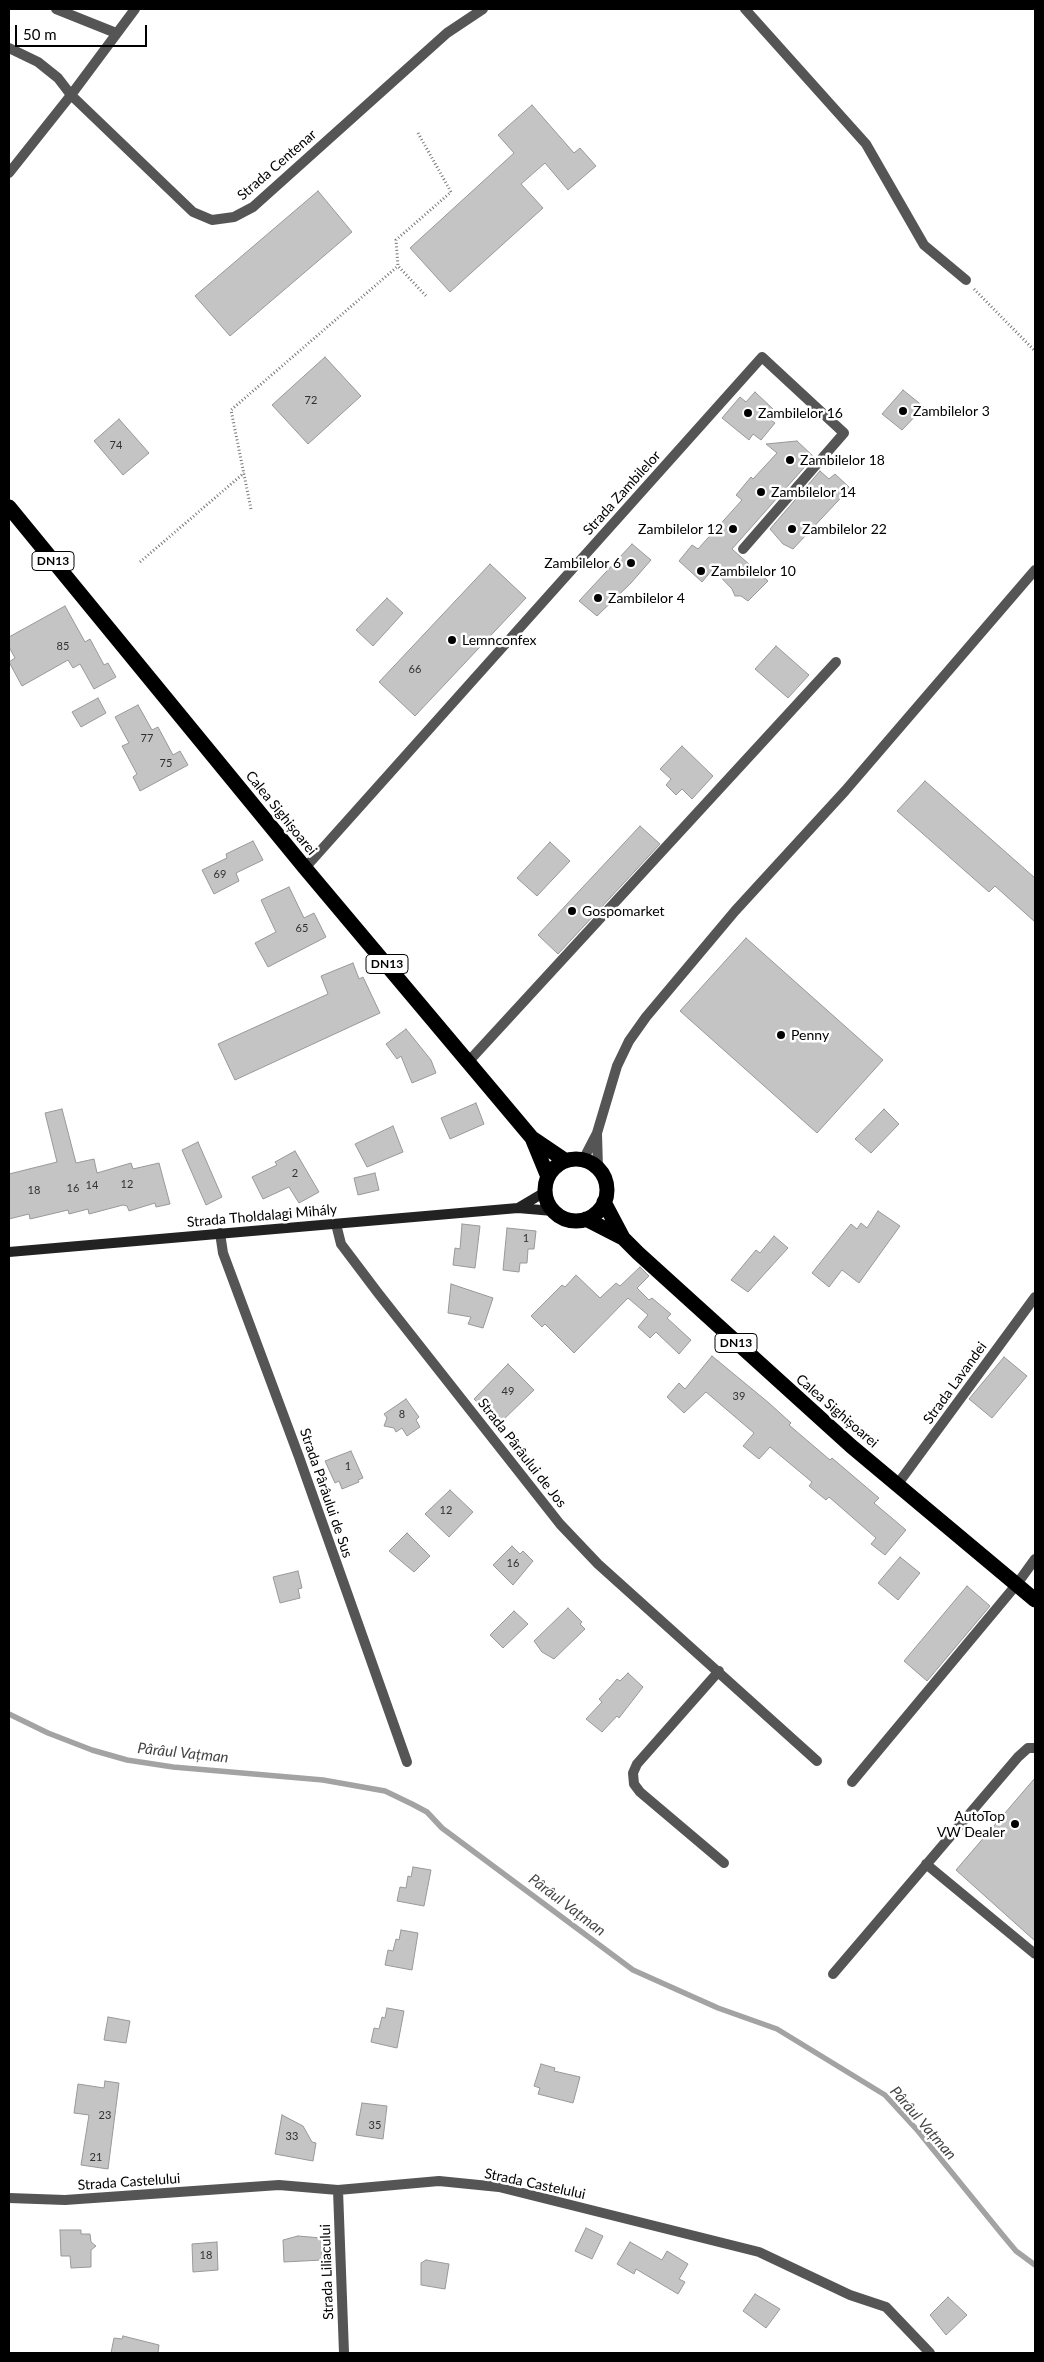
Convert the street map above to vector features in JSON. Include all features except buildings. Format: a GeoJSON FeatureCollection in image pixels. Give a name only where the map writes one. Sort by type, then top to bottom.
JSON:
{"type":"FeatureCollection","features":[{"type":"Feature","properties":{"kind":"highway","name":"Calea Sighișoarei"},"geometry":{"type":"LineString","coordinates":[[9,507],[305,868],[532,1138],[566,1161]]}},
{"type":"Feature","properties":{"kind":"highway","name":"Calea Sighișoarei"},"geometry":{"type":"LineString","coordinates":[[532,1138],[548,1177]]}},
{"type":"Feature","properties":{"kind":"highway"},"geometry":{"type":"LineString","coordinates":[[553,1211],[547,1202],[545,1192],[548,1177],[555,1167],[566,1161],[583,1160],[598,1168]]}},
{"type":"Feature","properties":{"kind":"highway","name":"DN13"},"geometry":{"type":"LineString","coordinates":[[598,1168],[606,1185],[604,1202]]}},
{"type":"Feature","properties":{"kind":"highway","name":"Calea Sighișoarei"},"geometry":{"type":"LineString","coordinates":[[604,1202],[623,1238]]}},
{"type":"Feature","properties":{"kind":"highway"},"geometry":{"type":"LineString","coordinates":[[586,1219],[597,1213],[604,1202]]}},
{"type":"Feature","properties":{"kind":"highway","name":"DN13"},"geometry":{"type":"LineString","coordinates":[[553,1211],[563,1218],[574,1221],[586,1219]]}},
{"type":"Feature","properties":{"kind":"highway","name":"Calea Sighișoarei"},"geometry":{"type":"LineString","coordinates":[[586,1219],[623,1238],[745,1351],[897,1485],[1035,1600]]}},
{"type":"Feature","properties":{"kind":"street"},"geometry":{"type":"LineString","coordinates":[[56,9],[116,33]]}},
{"type":"Feature","properties":{"kind":"street"},"geometry":{"type":"LineString","coordinates":[[9,173],[135,9]]}},
{"type":"Feature","properties":{"kind":"street","name":"Strada Centenar"},"geometry":{"type":"LineString","coordinates":[[9,48],[38,62],[58,78],[70,95],[193,212],[212,220],[234,217],[253,207],[447,33],[483,9]]}},
{"type":"Feature","properties":{"kind":"street"},"geometry":{"type":"LineString","coordinates":[[745,9],[866,144],[924,245],[966,280]]}},
{"type":"Feature","properties":{"kind":"street","name":"Strada Zambilelor"},"geometry":{"type":"LineString","coordinates":[[305,868],[762,357],[844,433],[743,550]]}},
{"type":"Feature","properties":{"kind":"street"},"geometry":{"type":"LineString","coordinates":[[583,1160],[597,1133],[617,1066],[629,1041],[646,1017],[735,911],[845,791],[1035,570]]}},
{"type":"Feature","properties":{"kind":"street"},"geometry":{"type":"LineString","coordinates":[[468,1062],[836,662]]}},
{"type":"Feature","properties":{"kind":"street"},"geometry":{"type":"LineString","coordinates":[[597,1133],[598,1168]]}},
{"type":"Feature","properties":{"kind":"street","name":"Strada Tholdalagi Mihály"},"geometry":{"type":"LineString","coordinates":[[518,1208],[545,1192]]}},
{"type":"Feature","properties":{"kind":"street","name":"Strada Tholdalagi Mihály"},"geometry":{"type":"LineString","coordinates":[[9,1252],[518,1208],[553,1211]]}},
{"type":"Feature","properties":{"kind":"street","name":"Strada Pârâului de Jos"},"geometry":{"type":"LineString","coordinates":[[336,1224],[341,1244],[560,1524],[598,1564],[817,1761]]}},
{"type":"Feature","properties":{"kind":"street","name":"Strada Pârâului de Sus"},"geometry":{"type":"LineString","coordinates":[[220,1233],[223,1253],[299,1457],[407,1762]]}},
{"type":"Feature","properties":{"kind":"street","name":"Strada Lavandei"},"geometry":{"type":"LineString","coordinates":[[897,1485],[1035,1297]]}},
{"type":"Feature","properties":{"kind":"street"},"geometry":{"type":"LineString","coordinates":[[852,1782],[1017,1584],[1035,1559]]}},
{"type":"Feature","properties":{"kind":"street"},"geometry":{"type":"LineString","coordinates":[[719,1671],[637,1764],[632,1773],[634,1784],[640,1792],[724,1863]]}},
{"type":"Feature","properties":{"kind":"street"},"geometry":{"type":"LineString","coordinates":[[833,1974],[1018,1757],[1028,1748],[1035,1748]]}},
{"type":"Feature","properties":{"kind":"street"},"geometry":{"type":"LineString","coordinates":[[926,1864],[1035,1954]]}},
{"type":"Feature","properties":{"kind":"street","name":"Strada Castelului"},"geometry":{"type":"LineString","coordinates":[[9,2198],[65,2200],[279,2185],[338,2190],[439,2181],[499,2187],[759,2252],[850,2295],[886,2307],[930,2353]]}},
{"type":"Feature","properties":{"kind":"street","name":"Strada Liliacului"},"geometry":{"type":"LineString","coordinates":[[338,2190],[344,2353]]}},
{"type":"Feature","properties":{"kind":"path"},"geometry":{"type":"LineString","coordinates":[[418,133],[451,192],[396,240],[398,266],[426,296]]}},
{"type":"Feature","properties":{"kind":"path"},"geometry":{"type":"LineString","coordinates":[[251,509],[231,410],[398,266]]}},
{"type":"Feature","properties":{"kind":"path"},"geometry":{"type":"LineString","coordinates":[[966,280],[1035,351]]}},
{"type":"Feature","properties":{"kind":"path"},"geometry":{"type":"LineString","coordinates":[[140,562],[244,473]]}},
{"type":"Feature","properties":{"kind":"waterway","name":"Pârâul Vațman"},"geometry":{"type":"LineString","coordinates":[[9,1714],[48,1733],[92,1750],[127,1760],[173,1767],[323,1780],[385,1791],[427,1812],[442,1828],[633,1970],[718,2008],[777,2029],[885,2095],[918,2131],[1016,2251],[1035,2265]]}},
{"type":"Feature","properties":{"kind":"place","name":"Zambilelor 3"},"geometry":{"type":"Point","coordinates":[903,411]}},
{"type":"Feature","properties":{"kind":"place","name":"Zambilelor 16"},"geometry":{"type":"Point","coordinates":[748,413]}},
{"type":"Feature","properties":{"kind":"place","name":"Zambilelor 18"},"geometry":{"type":"Point","coordinates":[790,460]}},
{"type":"Feature","properties":{"kind":"place","name":"Zambilelor 14"},"geometry":{"type":"Point","coordinates":[761,492]}},
{"type":"Feature","properties":{"kind":"place","name":"Zambilelor 12"},"geometry":{"type":"Point","coordinates":[733,529]}},
{"type":"Feature","properties":{"kind":"place","name":"Zambilelor 22"},"geometry":{"type":"Point","coordinates":[792,529]}},
{"type":"Feature","properties":{"kind":"place","name":"Zambilelor 6"},"geometry":{"type":"Point","coordinates":[631,563]}},
{"type":"Feature","properties":{"kind":"place","name":"Zambilelor 10"},"geometry":{"type":"Point","coordinates":[701,571]}},
{"type":"Feature","properties":{"kind":"place","name":"Zambilelor 4"},"geometry":{"type":"Point","coordinates":[598,598]}},
{"type":"Feature","properties":{"kind":"place","name":"Lemnconfex"},"geometry":{"type":"Point","coordinates":[452,640]}},
{"type":"Feature","properties":{"kind":"place","name":"Gospomarket"},"geometry":{"type":"Point","coordinates":[572,911]}},
{"type":"Feature","properties":{"kind":"place","name":"Penny"},"geometry":{"type":"Point","coordinates":[781,1035]}},
{"type":"Feature","properties":{"kind":"place","name":"AutoTop VW Dealer"},"geometry":{"type":"Point","coordinates":[1015,1824]}}]}
